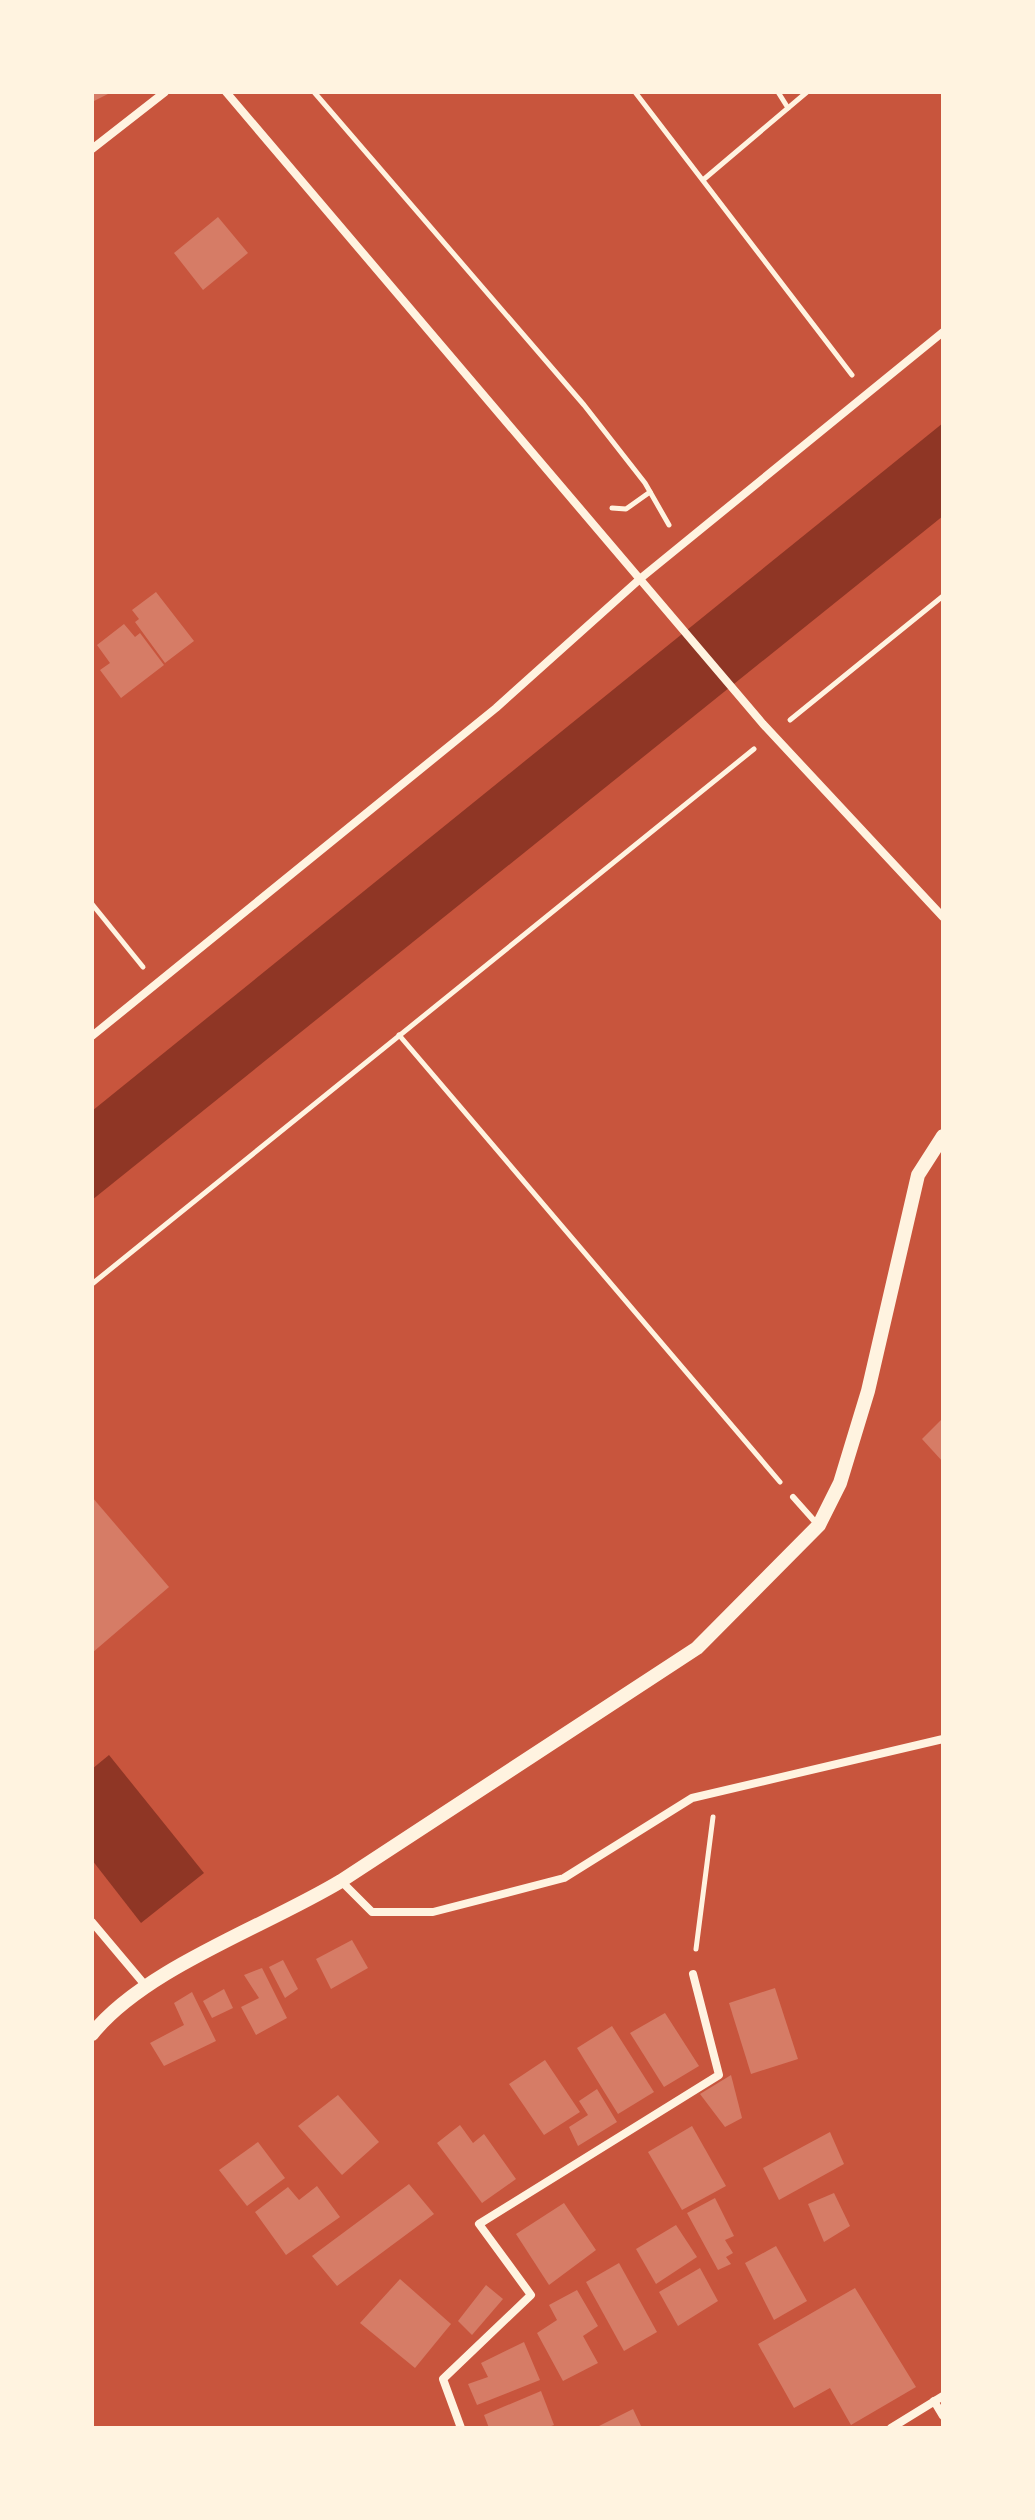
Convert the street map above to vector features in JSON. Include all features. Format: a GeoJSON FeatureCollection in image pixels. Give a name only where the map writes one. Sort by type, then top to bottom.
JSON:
{"type":"FeatureCollection","features":[{"type":"Feature","properties":{"kind":"street"},"geometry":{"type":"LineString","coordinates":[[92,149],[165,92]]}},
{"type":"Feature","properties":{"kind":"street"},"geometry":{"type":"LineString","coordinates":[[226,92],[763,724],[943,917]]}},
{"type":"Feature","properties":{"kind":"street"},"geometry":{"type":"LineString","coordinates":[[92,1036],[496,708],[641,578],[943,332]]}},
{"type":"Feature","properties":{"kind":"street"},"geometry":{"type":"LineString","coordinates":[[92,2034],[106,2016],[145,1985],[298,1907],[341,1881],[697,1648],[819,1525],[840,1483],[868,1391],[918,1175],[943,1136]]}},
{"type":"Feature","properties":{"kind":"street"},"geometry":{"type":"LineString","coordinates":[[341,1881],[372,1912],[433,1912],[564,1878],[692,1798],[943,1739]]}},
{"type":"Feature","properties":{"kind":"street"},"geometry":{"type":"LineString","coordinates":[[92,1922],[145,1985]]}},
{"type":"Feature","properties":{"kind":"street"},"geometry":{"type":"LineString","coordinates":[[461,2428],[443,2379],[531,2295],[479,2224],[719,2075],[693,1974]]}},
{"type":"Feature","properties":{"kind":"street"},"geometry":{"type":"LineString","coordinates":[[891,2428],[943,2396]]}},
{"type":"Feature","properties":{"kind":"street"},"geometry":{"type":"LineString","coordinates":[[934,2401],[943,2416]]}},
{"type":"Feature","properties":{"kind":"lane"},"geometry":{"type":"LineString","coordinates":[[793,1497],[819,1525]]}},
{"type":"Feature","properties":{"kind":"path"},"geometry":{"type":"LineString","coordinates":[[314,92],[584,405],[645,483],[681,547]]}},
{"type":"Feature","properties":{"kind":"path"},"geometry":{"type":"LineString","coordinates":[[635,92],[867,395]]}},
{"type":"Feature","properties":{"kind":"path"},"geometry":{"type":"LineString","coordinates":[[778,92],[788,108]]}},
{"type":"Feature","properties":{"kind":"path"},"geometry":{"type":"LineString","coordinates":[[703,180],[807,92]]}},
{"type":"Feature","properties":{"kind":"path"},"geometry":{"type":"LineString","coordinates":[[92,1284],[943,596]]}},
{"type":"Feature","properties":{"kind":"path"},"geometry":{"type":"LineString","coordinates":[[92,904],[156,983]]}},
{"type":"Feature","properties":{"kind":"path"},"geometry":{"type":"LineString","coordinates":[[399,1035],[793,1497]]}},
{"type":"Feature","properties":{"kind":"path"},"geometry":{"type":"LineString","coordinates":[[693,1974],[716,1792]]}},
{"type":"Feature","properties":{"kind":"shaded area"},"geometry":{"type":"Polygon","coordinates":[[[943,423],[943,516],[92,1200],[92,1111],[943,423]]]}},
{"type":"Feature","properties":{"kind":"shaded area"},"geometry":{"type":"Polygon","coordinates":[[[109,1755],[204,1873],[141,1923],[92,1860],[92,1769],[109,1755]]]}},
{"type":"Feature","properties":{"kind":"building"},"geometry":{"type":"Polygon","coordinates":[[[92,92],[112,92],[92,102],[92,92]]]}},
{"type":"Feature","properties":{"kind":"building"},"geometry":{"type":"Polygon","coordinates":[[[218,217],[248,253],[203,290],[174,253],[218,217]]]}},
{"type":"Feature","properties":{"kind":"building"},"geometry":{"type":"Polygon","coordinates":[[[156,592],[194,641],[165,663],[135,622],[139,619],[132,610],[156,592]]]}},
{"type":"Feature","properties":{"kind":"building"},"geometry":{"type":"Polygon","coordinates":[[[124,624],[135,637],[140,633],[164,665],[121,698],[100,670],[110,663],[97,645],[124,624]]]}},
{"type":"Feature","properties":{"kind":"building"},"geometry":{"type":"Polygon","coordinates":[[[943,1418],[943,1462],[922,1439],[943,1418]]]}},
{"type":"Feature","properties":{"kind":"building"},"geometry":{"type":"Polygon","coordinates":[[[92,1497],[169,1587],[92,1653],[92,1497]]]}},
{"type":"Feature","properties":{"kind":"building"},"geometry":{"type":"Polygon","coordinates":[[[352,1940],[368,1968],[331,1989],[316,1959],[352,1940]]]}},
{"type":"Feature","properties":{"kind":"building"},"geometry":{"type":"Polygon","coordinates":[[[283,1960],[298,1989],[285,1998],[269,1967],[283,1960]]]}},
{"type":"Feature","properties":{"kind":"building"},"geometry":{"type":"Polygon","coordinates":[[[262,1968],[287,2018],[256,2035],[241,2007],[259,1998],[244,1975],[262,1968]]]}},
{"type":"Feature","properties":{"kind":"building"},"geometry":{"type":"Polygon","coordinates":[[[775,1988],[798,2059],[751,2074],[729,2003],[775,1988]]]}},
{"type":"Feature","properties":{"kind":"building"},"geometry":{"type":"Polygon","coordinates":[[[224,1989],[233,2008],[212,2018],[203,2001],[224,1989]]]}},
{"type":"Feature","properties":{"kind":"building"},"geometry":{"type":"Polygon","coordinates":[[[192,1992],[216,2041],[164,2066],[150,2043],[184,2025],[174,2003],[192,1992]]]}},
{"type":"Feature","properties":{"kind":"building"},"geometry":{"type":"Polygon","coordinates":[[[665,2013],[699,2066],[664,2087],[630,2033],[665,2013]]]}},
{"type":"Feature","properties":{"kind":"building"},"geometry":{"type":"Polygon","coordinates":[[[612,2026],[654,2092],[618,2114],[577,2048],[612,2026]]]}},
{"type":"Feature","properties":{"kind":"building"},"geometry":{"type":"Polygon","coordinates":[[[545,2060],[580,2112],[544,2135],[509,2084],[545,2060]]]}},
{"type":"Feature","properties":{"kind":"building"},"geometry":{"type":"Polygon","coordinates":[[[731,2075],[742,2118],[725,2127],[700,2094],[731,2075]]]}},
{"type":"Feature","properties":{"kind":"building"},"geometry":{"type":"Polygon","coordinates":[[[597,2089],[617,2122],[578,2146],[569,2127],[588,2115],[579,2101],[597,2089]]]}},
{"type":"Feature","properties":{"kind":"building"},"geometry":{"type":"Polygon","coordinates":[[[338,2095],[379,2142],[342,2175],[298,2126],[338,2095]]]}},
{"type":"Feature","properties":{"kind":"building"},"geometry":{"type":"Polygon","coordinates":[[[460,2125],[473,2143],[484,2134],[516,2179],[482,2203],[437,2143],[460,2125]]]}},
{"type":"Feature","properties":{"kind":"building"},"geometry":{"type":"Polygon","coordinates":[[[692,2126],[726,2186],[682,2210],[648,2152],[692,2126]]]}},
{"type":"Feature","properties":{"kind":"building"},"geometry":{"type":"Polygon","coordinates":[[[830,2132],[844,2164],[779,2200],[763,2168],[830,2132]]]}},
{"type":"Feature","properties":{"kind":"building"},"geometry":{"type":"Polygon","coordinates":[[[258,2142],[285,2178],[247,2206],[219,2170],[258,2142]]]}},
{"type":"Feature","properties":{"kind":"building"},"geometry":{"type":"Polygon","coordinates":[[[409,2184],[434,2214],[337,2286],[312,2256],[409,2184]]]}},
{"type":"Feature","properties":{"kind":"building"},"geometry":{"type":"Polygon","coordinates":[[[317,2186],[340,2217],[286,2255],[255,2212],[288,2187],[299,2200],[317,2186]]]}},
{"type":"Feature","properties":{"kind":"building"},"geometry":{"type":"Polygon","coordinates":[[[834,2193],[850,2226],[824,2242],[808,2204],[834,2193]]]}},
{"type":"Feature","properties":{"kind":"building"},"geometry":{"type":"Polygon","coordinates":[[[715,2198],[734,2236],[725,2240],[733,2253],[726,2257],[731,2264],[718,2270],[687,2213],[715,2198]]]}},
{"type":"Feature","properties":{"kind":"building"},"geometry":{"type":"Polygon","coordinates":[[[564,2203],[596,2250],[549,2285],[516,2234],[564,2203]]]}},
{"type":"Feature","properties":{"kind":"building"},"geometry":{"type":"Polygon","coordinates":[[[676,2225],[697,2257],[656,2284],[636,2249],[676,2225]]]}},
{"type":"Feature","properties":{"kind":"building"},"geometry":{"type":"Polygon","coordinates":[[[776,2246],[807,2301],[774,2320],[745,2263],[776,2246]]]}},
{"type":"Feature","properties":{"kind":"building"},"geometry":{"type":"Polygon","coordinates":[[[619,2263],[657,2332],[624,2351],[586,2282],[619,2263]]]}},
{"type":"Feature","properties":{"kind":"building"},"geometry":{"type":"Polygon","coordinates":[[[700,2268],[718,2301],[678,2326],[659,2292],[700,2268]]]}},
{"type":"Feature","properties":{"kind":"building"},"geometry":{"type":"Polygon","coordinates":[[[400,2279],[451,2324],[415,2368],[360,2323],[400,2279]]]}},
{"type":"Feature","properties":{"kind":"building"},"geometry":{"type":"Polygon","coordinates":[[[486,2285],[503,2299],[472,2335],[458,2321],[486,2285]]]}},
{"type":"Feature","properties":{"kind":"building"},"geometry":{"type":"Polygon","coordinates":[[[855,2288],[916,2387],[851,2425],[830,2388],[794,2408],[758,2344],[855,2288]]]}},
{"type":"Feature","properties":{"kind":"building"},"geometry":{"type":"Polygon","coordinates":[[[577,2290],[598,2326],[583,2336],[598,2363],[563,2381],[537,2333],[557,2320],[549,2305],[577,2290]]]}},
{"type":"Feature","properties":{"kind":"building"},"geometry":{"type":"Polygon","coordinates":[[[524,2342],[540,2380],[477,2405],[468,2384],[488,2377],[481,2363],[524,2342]]]}},
{"type":"Feature","properties":{"kind":"building"},"geometry":{"type":"Polygon","coordinates":[[[541,2391],[554,2425],[546,2428],[489,2428],[484,2415],[541,2391]]]}},
{"type":"Feature","properties":{"kind":"building"},"geometry":{"type":"Polygon","coordinates":[[[633,2409],[642,2428],[595,2428],[633,2409]]]}}]}
